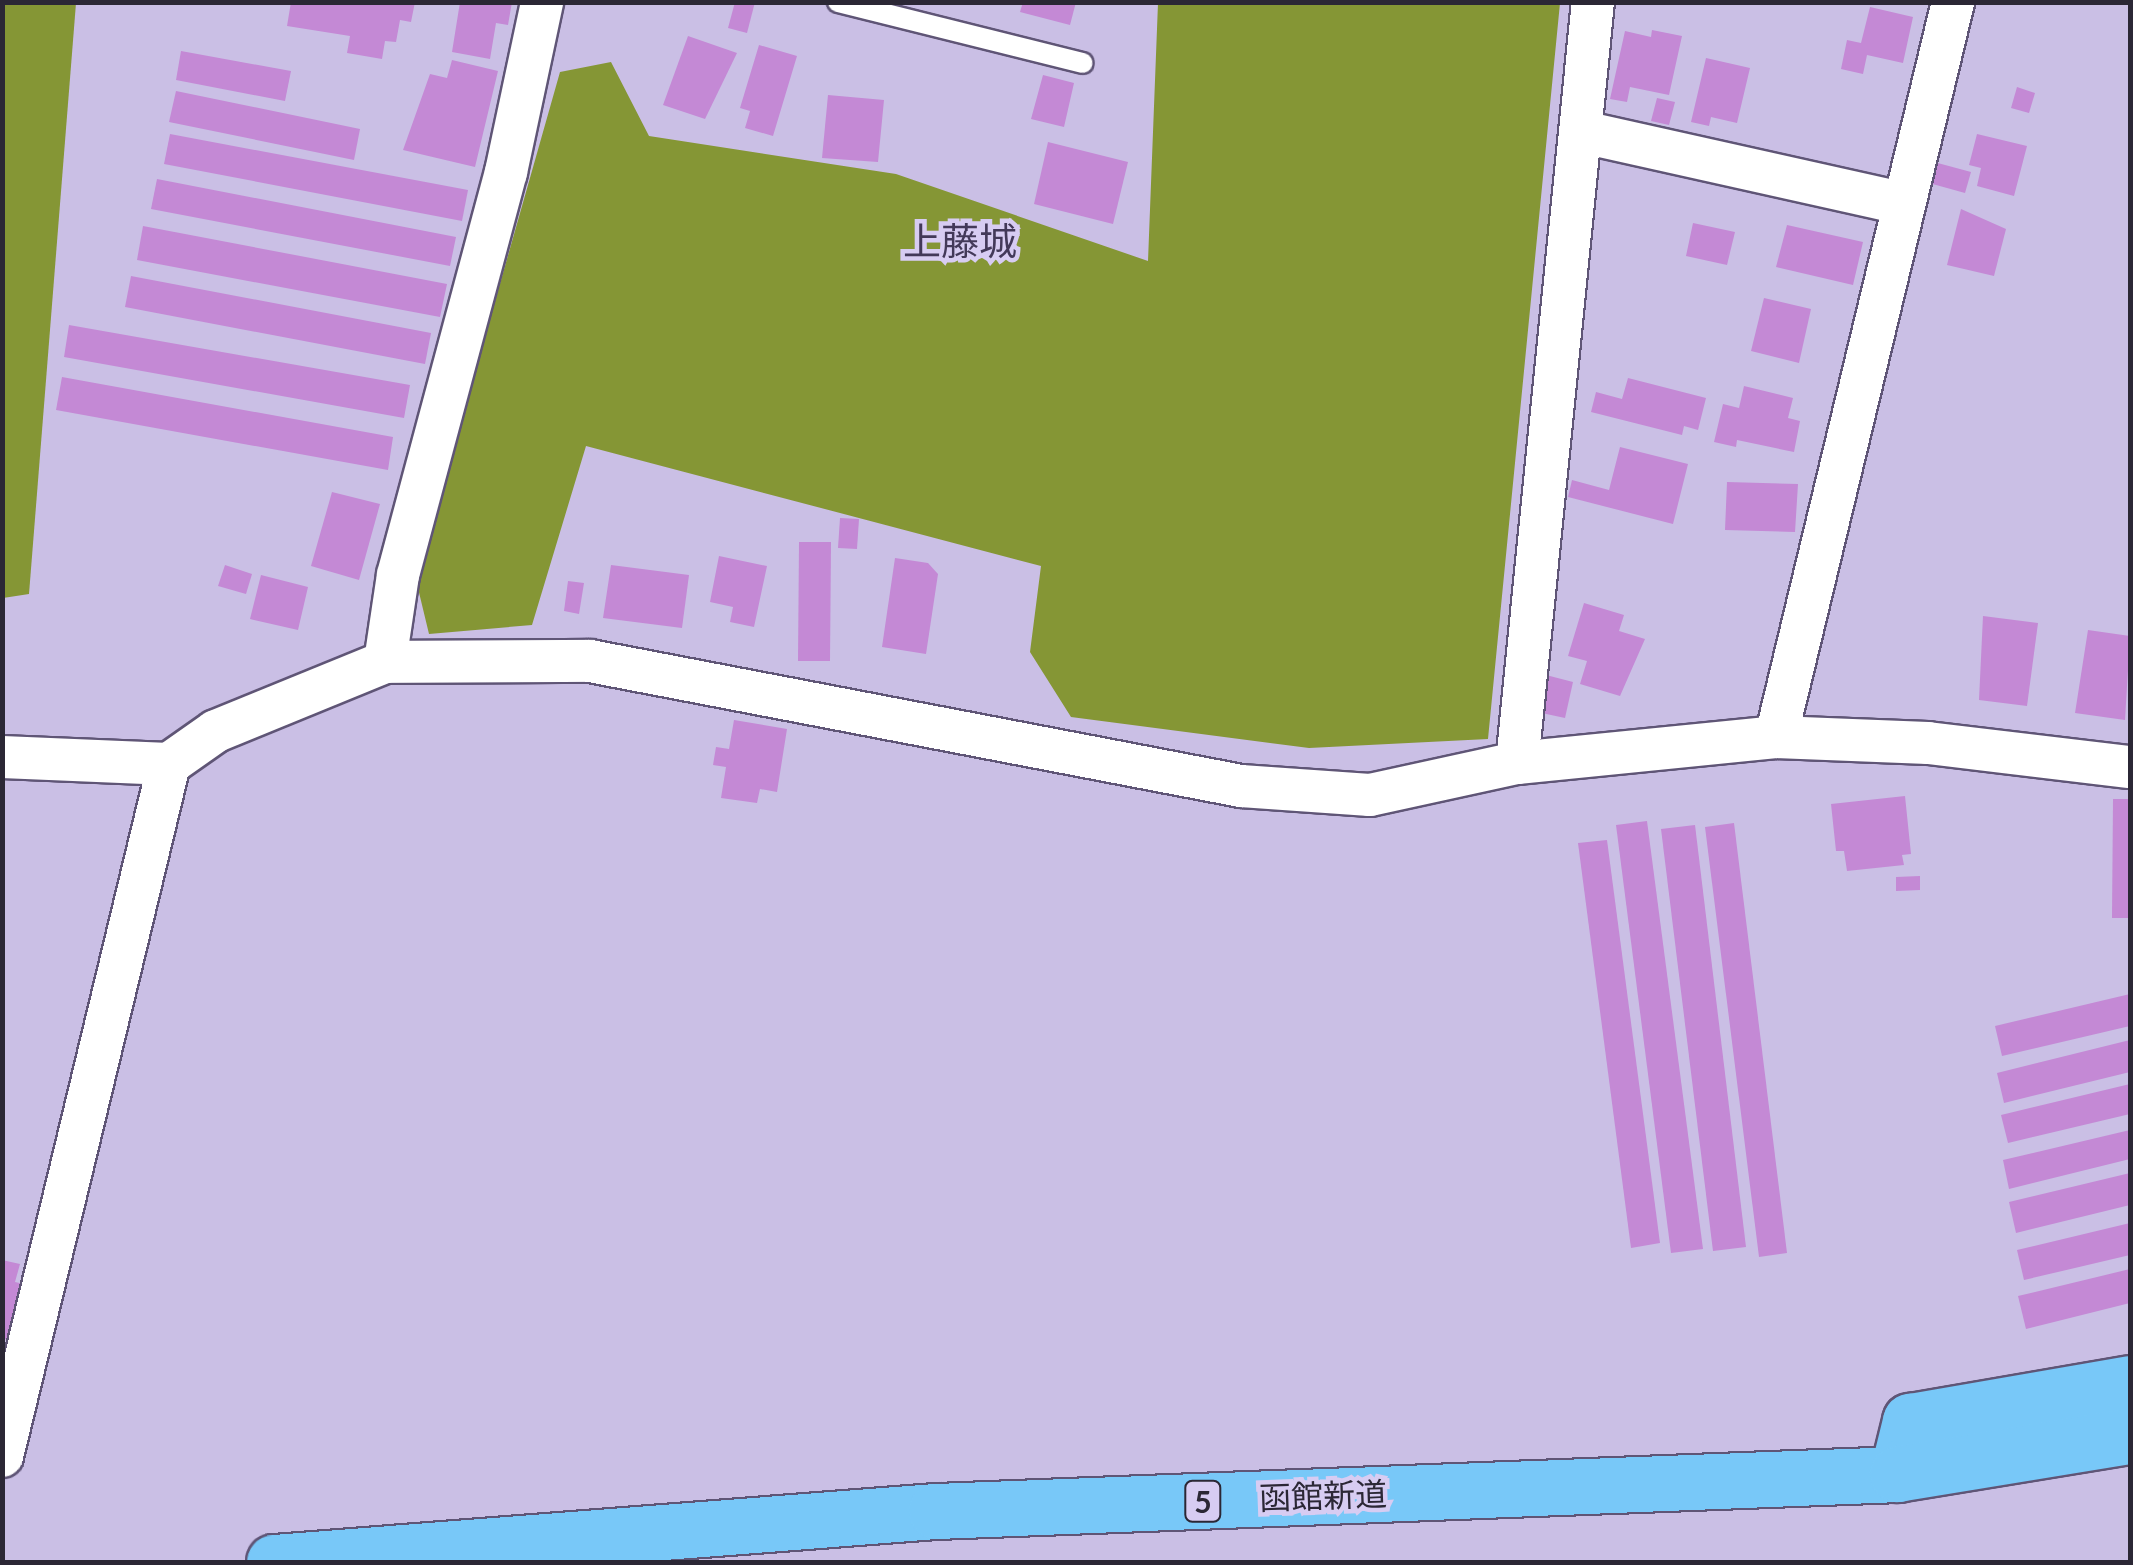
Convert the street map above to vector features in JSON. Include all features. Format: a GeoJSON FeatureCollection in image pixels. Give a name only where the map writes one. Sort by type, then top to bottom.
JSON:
{"type":"FeatureCollection","features":[{"type":"Feature","properties":{"kind":"highway"},"geometry":{"type":"LineString","coordinates":[[1897,1474],[1910,1421],[2130,1383]]}},
{"type":"Feature","properties":{"kind":"highway","name":"函館新道"},"geometry":{"type":"LineString","coordinates":[[274,1562],[936,1512],[1897,1474],[2130,1436]]}},
{"type":"Feature","properties":{"kind":"street"},"geometry":{"type":"LineString","coordinates":[[385,662],[398,575],[506,172],[542,2]]}},
{"type":"Feature","properties":{"kind":"street"},"geometry":{"type":"LineString","coordinates":[[1516,763],[1584,132],[1593,2]]}},
{"type":"Feature","properties":{"kind":"street"},"geometry":{"type":"LineString","coordinates":[[1776,737],[1953,2]]}},
{"type":"Feature","properties":{"kind":"street"},"geometry":{"type":"LineString","coordinates":[[1584,132],[1904,204]]}},
{"type":"Feature","properties":{"kind":"street"},"geometry":{"type":"LineString","coordinates":[[2,756],[169,764],[216,731],[385,662],[590,660],[1242,786],[1370,795],[1516,763],[1776,737],[1928,743],[2130,768]]}},
{"type":"Feature","properties":{"kind":"street"},"geometry":{"type":"LineString","coordinates":[[2,1456],[169,764]]}},
{"type":"Feature","properties":{"kind":"lane"},"geometry":{"type":"LineString","coordinates":[[838,2],[1084,63]]}},
{"type":"Feature","properties":{"kind":"green space"},"geometry":{"type":"Polygon","coordinates":[[[2,3],[76,3],[29,594],[3,598],[2,3]]]}},
{"type":"Feature","properties":{"kind":"green space"},"geometry":{"type":"Polygon","coordinates":[[[1158,3],[1560,3],[1488,739],[1309,748],[1071,717],[1030,652],[1041,566],[586,446],[532,625],[429,634],[416,580],[560,72],[611,62],[649,136],[896,174],[1148,261],[1158,3]]]}},
{"type":"Feature","properties":{"kind":"building"},"geometry":{"type":"Polygon","coordinates":[[[291,2],[415,2],[411,22],[400,20],[396,42],[385,41],[382,59],[347,53],[350,36],[287,26],[291,2]]]}},
{"type":"Feature","properties":{"kind":"building"},"geometry":{"type":"Polygon","coordinates":[[[460,2],[512,2],[508,25],[496,23],[490,59],[452,52],[460,2]]]}},
{"type":"Feature","properties":{"kind":"building"},"geometry":{"type":"Polygon","coordinates":[[[735,2],[755,2],[747,33],[728,28],[735,2]]]}},
{"type":"Feature","properties":{"kind":"building"},"geometry":{"type":"Polygon","coordinates":[[[1023,2],[1076,2],[1070,25],[1020,12],[1023,2]]]}},
{"type":"Feature","properties":{"kind":"building"},"geometry":{"type":"Polygon","coordinates":[[[1870,7],[1913,17],[1903,63],[1867,55],[1863,74],[1841,69],[1847,40],[1861,43],[1870,7]]]}},
{"type":"Feature","properties":{"kind":"building"},"geometry":{"type":"Polygon","coordinates":[[[1652,30],[1682,36],[1669,95],[1630,87],[1627,102],[1610,99],[1625,31],[1651,37],[1652,30]]]}},
{"type":"Feature","properties":{"kind":"building"},"geometry":{"type":"Polygon","coordinates":[[[688,36],[737,53],[705,119],[663,105],[688,36]]]}},
{"type":"Feature","properties":{"kind":"building"},"geometry":{"type":"Polygon","coordinates":[[[759,45],[797,56],[773,136],[745,128],[750,111],[740,108],[759,45]]]}},
{"type":"Feature","properties":{"kind":"building"},"geometry":{"type":"Polygon","coordinates":[[[181,51],[291,71],[285,101],[176,80],[181,51]]]}},
{"type":"Feature","properties":{"kind":"building"},"geometry":{"type":"Polygon","coordinates":[[[1706,58],[1750,68],[1737,123],[1711,117],[1709,126],[1691,122],[1706,58]]]}},
{"type":"Feature","properties":{"kind":"building"},"geometry":{"type":"Polygon","coordinates":[[[452,60],[498,71],[475,167],[403,150],[430,74],[447,78],[452,60]]]}},
{"type":"Feature","properties":{"kind":"building"},"geometry":{"type":"Polygon","coordinates":[[[1043,75],[1074,83],[1064,127],[1031,119],[1043,75]]]}},
{"type":"Feature","properties":{"kind":"building"},"geometry":{"type":"Polygon","coordinates":[[[2017,87],[2035,93],[2029,113],[2011,108],[2017,87]]]}},
{"type":"Feature","properties":{"kind":"building"},"geometry":{"type":"Polygon","coordinates":[[[176,91],[360,129],[354,160],[169,122],[176,91]]]}},
{"type":"Feature","properties":{"kind":"building"},"geometry":{"type":"Polygon","coordinates":[[[828,95],[884,100],[878,162],[822,158],[828,95]]]}},
{"type":"Feature","properties":{"kind":"building"},"geometry":{"type":"Polygon","coordinates":[[[1657,98],[1675,102],[1669,125],[1651,121],[1657,98]]]}},
{"type":"Feature","properties":{"kind":"building"},"geometry":{"type":"Polygon","coordinates":[[[170,134],[468,190],[462,221],[164,164],[170,134]]]}},
{"type":"Feature","properties":{"kind":"building"},"geometry":{"type":"Polygon","coordinates":[[[1977,134],[2027,146],[2014,196],[1977,186],[1981,168],[1969,165],[1977,134]]]}},
{"type":"Feature","properties":{"kind":"building"},"geometry":{"type":"Polygon","coordinates":[[[1048,142],[1128,162],[1113,224],[1034,204],[1048,142]]]}},
{"type":"Feature","properties":{"kind":"building"},"geometry":{"type":"Polygon","coordinates":[[[1934,162],[1971,172],[1965,193],[1929,183],[1934,162]]]}},
{"type":"Feature","properties":{"kind":"building"},"geometry":{"type":"Polygon","coordinates":[[[157,179],[456,237],[450,266],[151,209],[157,179]]]}},
{"type":"Feature","properties":{"kind":"building"},"geometry":{"type":"Polygon","coordinates":[[[1961,209],[2006,229],[1994,276],[1947,265],[1961,209]]]}},
{"type":"Feature","properties":{"kind":"building"},"geometry":{"type":"Polygon","coordinates":[[[1693,223],[1735,232],[1727,265],[1686,256],[1693,223]]]}},
{"type":"Feature","properties":{"kind":"building"},"geometry":{"type":"Polygon","coordinates":[[[1787,225],[1863,242],[1853,285],[1776,267],[1787,225]]]}},
{"type":"Feature","properties":{"kind":"building"},"geometry":{"type":"Polygon","coordinates":[[[143,226],[447,284],[440,317],[137,260],[143,226]]]}},
{"type":"Feature","properties":{"kind":"building"},"geometry":{"type":"Polygon","coordinates":[[[131,276],[431,333],[425,364],[125,307],[131,276]]]}},
{"type":"Feature","properties":{"kind":"building"},"geometry":{"type":"Polygon","coordinates":[[[1764,298],[1811,309],[1799,363],[1751,351],[1764,298]]]}},
{"type":"Feature","properties":{"kind":"building"},"geometry":{"type":"Polygon","coordinates":[[[69,325],[410,385],[404,418],[64,357],[69,325]]]}},
{"type":"Feature","properties":{"kind":"building"},"geometry":{"type":"Polygon","coordinates":[[[62,377],[393,437],[388,470],[56,410],[62,377]]]}},
{"type":"Feature","properties":{"kind":"building"},"geometry":{"type":"Polygon","coordinates":[[[1628,378],[1706,398],[1698,430],[1684,426],[1682,435],[1591,412],[1596,392],[1622,399],[1628,378]]]}},
{"type":"Feature","properties":{"kind":"building"},"geometry":{"type":"Polygon","coordinates":[[[1744,386],[1793,398],[1788,418],[1800,421],[1794,452],[1737,440],[1736,447],[1714,442],[1723,404],[1739,408],[1744,386]]]}},
{"type":"Feature","properties":{"kind":"building"},"geometry":{"type":"Polygon","coordinates":[[[1620,447],[1688,464],[1673,524],[1568,497],[1572,480],[1609,490],[1620,447]]]}},
{"type":"Feature","properties":{"kind":"building"},"geometry":{"type":"Polygon","coordinates":[[[1727,482],[1798,484],[1795,532],[1725,530],[1727,482]]]}},
{"type":"Feature","properties":{"kind":"building"},"geometry":{"type":"Polygon","coordinates":[[[332,492],[380,504],[359,580],[311,566],[332,492]]]}},
{"type":"Feature","properties":{"kind":"building"},"geometry":{"type":"Polygon","coordinates":[[[840,518],[859,519],[857,549],[838,548],[840,518]]]}},
{"type":"Feature","properties":{"kind":"building"},"geometry":{"type":"Polygon","coordinates":[[[799,542],[831,542],[830,661],[798,661],[799,542]]]}},
{"type":"Feature","properties":{"kind":"building"},"geometry":{"type":"Polygon","coordinates":[[[719,556],[767,566],[754,627],[730,622],[733,607],[710,602],[719,556]]]}},
{"type":"Feature","properties":{"kind":"building"},"geometry":{"type":"Polygon","coordinates":[[[895,558],[928,563],[938,574],[926,654],[882,647],[895,558]]]}},
{"type":"Feature","properties":{"kind":"building"},"geometry":{"type":"Polygon","coordinates":[[[225,565],[252,574],[246,594],[218,586],[225,565]]]}},
{"type":"Feature","properties":{"kind":"building"},"geometry":{"type":"Polygon","coordinates":[[[611,565],[689,575],[682,628],[603,618],[611,565]]]}},
{"type":"Feature","properties":{"kind":"building"},"geometry":{"type":"Polygon","coordinates":[[[261,575],[308,587],[298,630],[250,619],[261,575]]]}},
{"type":"Feature","properties":{"kind":"building"},"geometry":{"type":"Polygon","coordinates":[[[568,581],[584,583],[579,614],[564,611],[568,581]]]}},
{"type":"Feature","properties":{"kind":"building"},"geometry":{"type":"Polygon","coordinates":[[[1584,603],[1624,615],[1619,631],[1645,639],[1620,696],[1580,684],[1587,661],[1568,656],[1584,603]]]}},
{"type":"Feature","properties":{"kind":"building"},"geometry":{"type":"Polygon","coordinates":[[[1983,616],[2038,623],[2027,706],[1979,700],[1983,616]]]}},
{"type":"Feature","properties":{"kind":"building"},"geometry":{"type":"Polygon","coordinates":[[[2088,630],[2130,636],[2125,720],[2075,713],[2088,630]]]}},
{"type":"Feature","properties":{"kind":"building"},"geometry":{"type":"Polygon","coordinates":[[[1546,675],[1573,682],[1565,718],[1537,712],[1546,675]]]}},
{"type":"Feature","properties":{"kind":"building"},"geometry":{"type":"Polygon","coordinates":[[[734,720],[787,729],[777,792],[760,789],[757,803],[721,798],[726,767],[713,765],[716,747],[729,749],[734,720]]]}},
{"type":"Feature","properties":{"kind":"building"},"geometry":{"type":"Polygon","coordinates":[[[1905,796],[1911,854],[1902,855],[1904,865],[1847,871],[1844,851],[1836,851],[1831,804],[1905,796]]]}},
{"type":"Feature","properties":{"kind":"building"},"geometry":{"type":"Polygon","coordinates":[[[2113,799],[2130,799],[2130,918],[2112,918],[2113,799]]]}},
{"type":"Feature","properties":{"kind":"building"},"geometry":{"type":"Polygon","coordinates":[[[1647,821],[1703,1249],[1671,1253],[1616,825],[1647,821]]]}},
{"type":"Feature","properties":{"kind":"building"},"geometry":{"type":"Polygon","coordinates":[[[1734,823],[1787,1253],[1759,1257],[1705,827],[1734,823]]]}},
{"type":"Feature","properties":{"kind":"building"},"geometry":{"type":"Polygon","coordinates":[[[1695,825],[1746,1247],[1713,1251],[1661,829],[1695,825]]]}},
{"type":"Feature","properties":{"kind":"building"},"geometry":{"type":"Polygon","coordinates":[[[1607,840],[1660,1243],[1631,1248],[1578,843],[1607,840]]]}},
{"type":"Feature","properties":{"kind":"building"},"geometry":{"type":"Polygon","coordinates":[[[1920,876],[1920,890],[1896,891],[1896,877],[1920,876]]]}},
{"type":"Feature","properties":{"kind":"building"},"geometry":{"type":"Polygon","coordinates":[[[2130,994],[2130,1026],[2002,1056],[1995,1026],[2130,994]]]}},
{"type":"Feature","properties":{"kind":"building"},"geometry":{"type":"Polygon","coordinates":[[[2130,1040],[2130,1072],[2004,1103],[1997,1073],[2130,1040]]]}},
{"type":"Feature","properties":{"kind":"building"},"geometry":{"type":"Polygon","coordinates":[[[2130,1084],[2130,1114],[2008,1143],[2001,1115],[2130,1084]]]}},
{"type":"Feature","properties":{"kind":"building"},"geometry":{"type":"Polygon","coordinates":[[[2130,1130],[2130,1159],[2009,1189],[2003,1160],[2130,1130]]]}},
{"type":"Feature","properties":{"kind":"building"},"geometry":{"type":"Polygon","coordinates":[[[2130,1173],[2130,1205],[2016,1233],[2009,1202],[2130,1173]]]}},
{"type":"Feature","properties":{"kind":"building"},"geometry":{"type":"Polygon","coordinates":[[[2130,1223],[2130,1255],[2024,1280],[2017,1250],[2130,1223]]]}},
{"type":"Feature","properties":{"kind":"building"},"geometry":{"type":"Polygon","coordinates":[[[2,1260],[20,1264],[15,1282],[24,1284],[12,1336],[2,1341],[2,1260]]]}},
{"type":"Feature","properties":{"kind":"building"},"geometry":{"type":"Polygon","coordinates":[[[2130,1269],[2130,1303],[2026,1329],[2018,1296],[2130,1269]]]}},
{"type":"Feature","properties":{"kind":"district","name":"上藤城"},"geometry":{"type":"Point","coordinates":[960,241]}}]}
